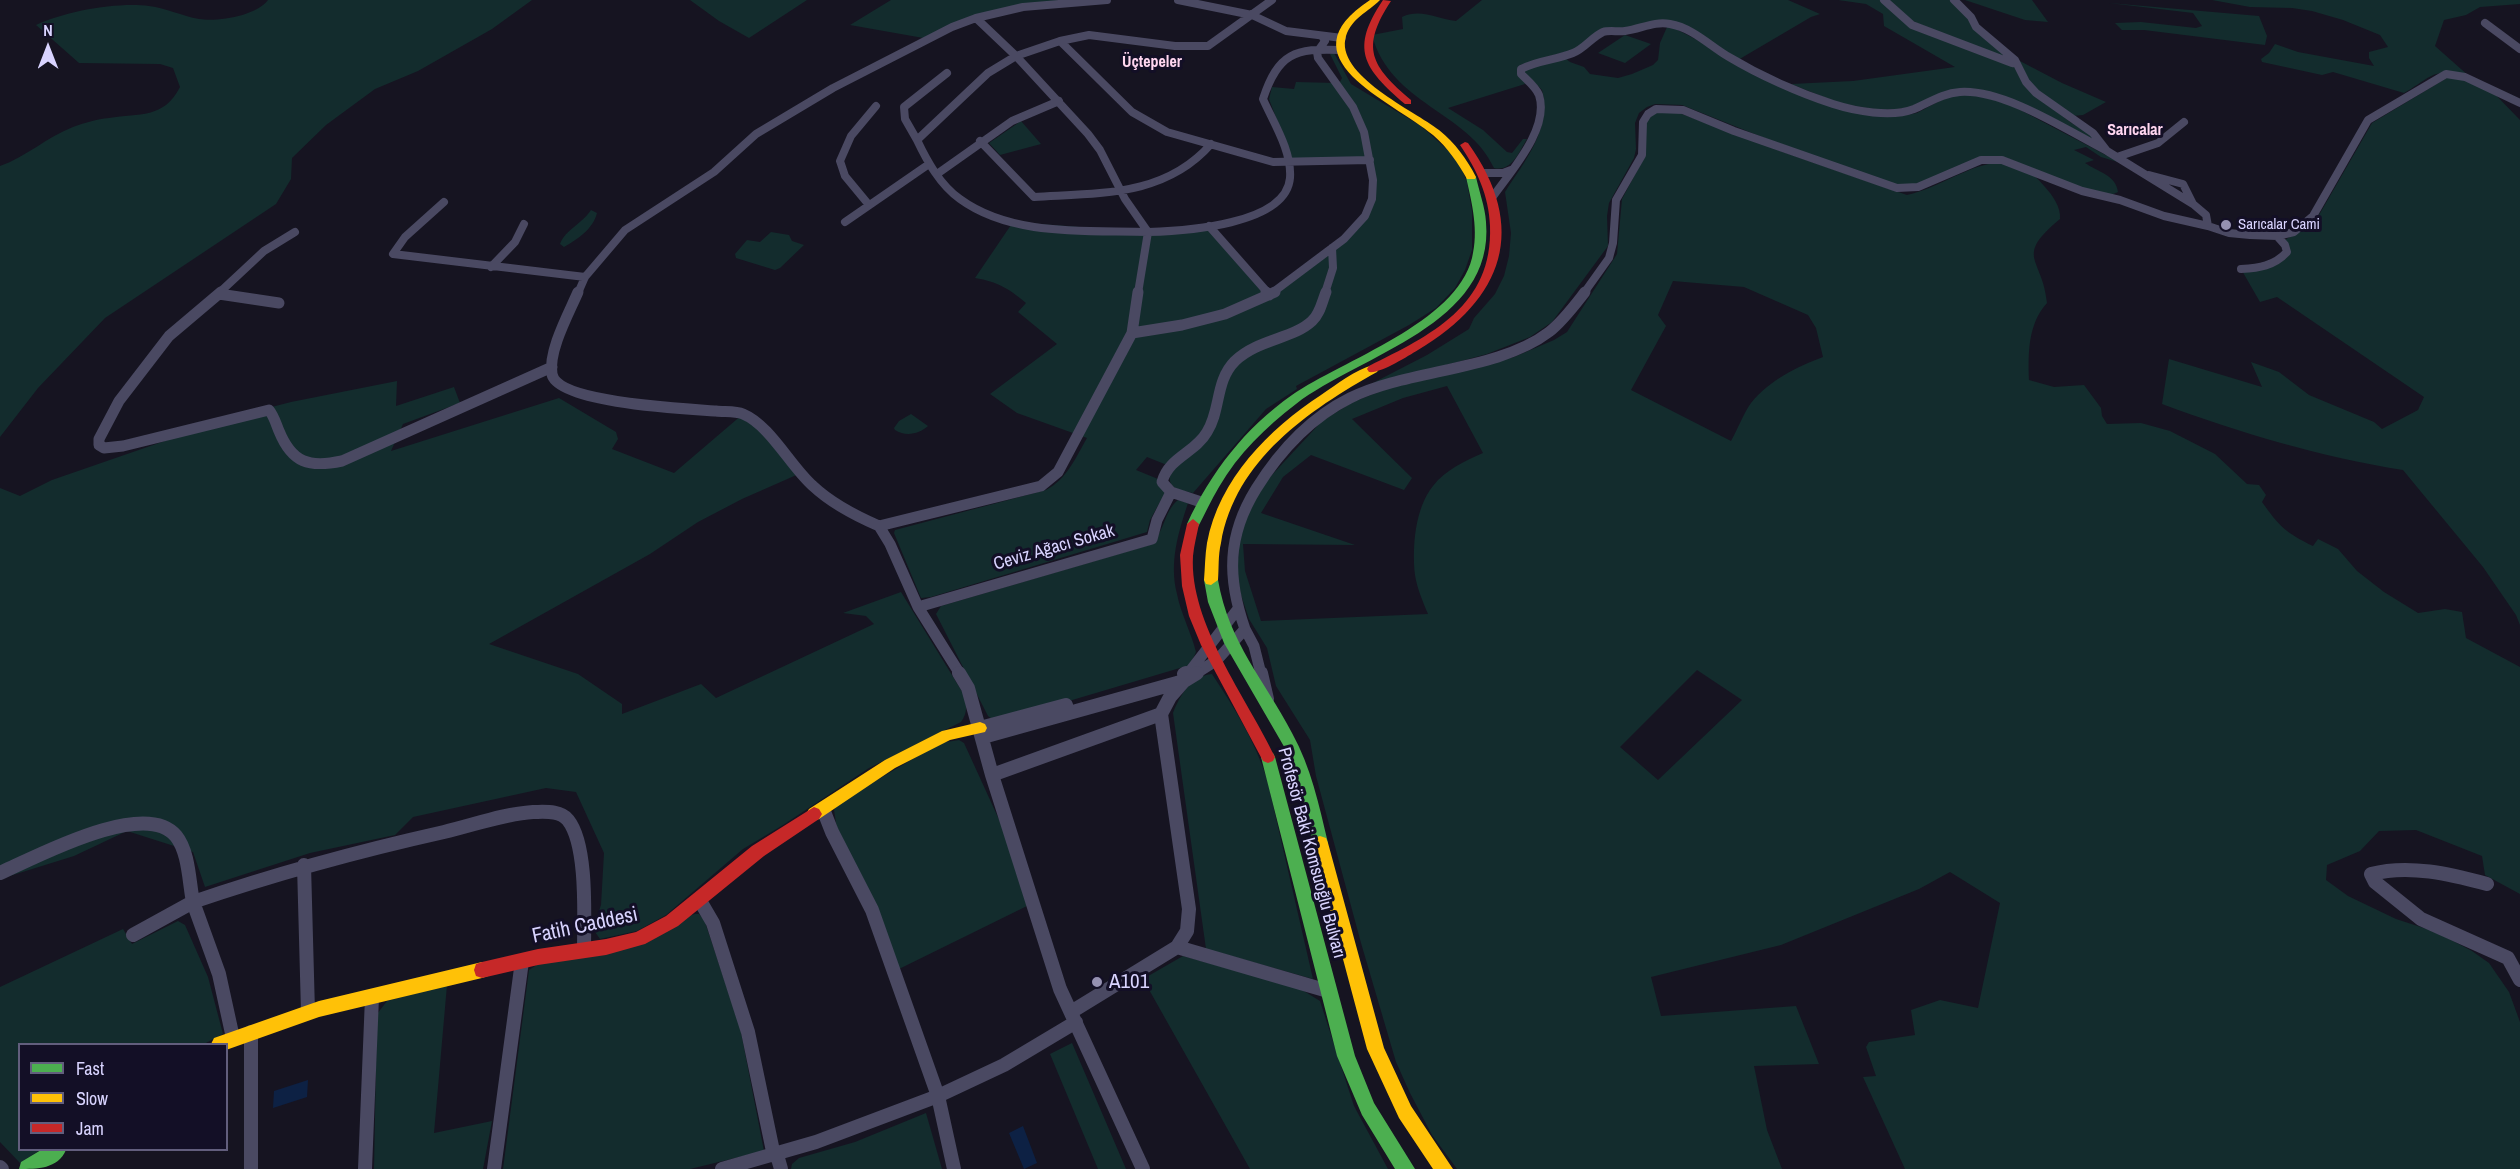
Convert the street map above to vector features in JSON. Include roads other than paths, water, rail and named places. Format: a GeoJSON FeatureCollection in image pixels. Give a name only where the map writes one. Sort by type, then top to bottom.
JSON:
{"type":"FeatureCollection","features":[{"type":"Feature","properties":{"kind":"main road"},"geometry":{"type":"LineString","coordinates":[[1376,0],[1352,18],[1344,30],[1341,43],[1356,39],[1368,45],[1369,24],[1388,0]]}},
{"type":"Feature","properties":{"kind":"main road","name":"Profesör Baki Komsuoğlu Bulvarı"},"geometry":{"type":"LineString","coordinates":[[1341,43],[1347,66],[1356,78],[1429,127],[1458,154],[1467,168],[1475,186],[1480,231],[1476,266],[1458,296],[1439,314],[1409,335],[1314,386],[1276,414],[1237,452],[1215,479],[1201,502],[1192,528],[1186,570],[1194,605],[1210,645],[1259,734],[1273,769],[1328,991],[1355,1083],[1372,1117],[1406,1169]]}},
{"type":"Feature","properties":{"kind":"main road","name":"Profesör Baki Komsuoğlu Bulvarı"},"geometry":{"type":"LineString","coordinates":[[1368,45],[1371,62],[1386,82],[1412,105],[1451,131],[1472,153],[1484,173],[1492,198],[1497,233],[1496,252],[1488,282],[1463,312],[1434,336],[1312,405],[1268,444],[1237,482],[1221,515],[1211,553],[1212,590],[1222,631],[1269,703],[1300,768],[1376,1049],[1398,1102],[1444,1169]]}},
{"type":"Feature","properties":{"kind":"main road","name":"Fatih Caddesi"},"geometry":{"type":"LineString","coordinates":[[227,1041],[308,1012],[522,961],[626,943],[651,934],[758,851],[866,778],[911,752],[947,735],[981,732]]}},
{"type":"Feature","properties":{"kind":"main road"},"geometry":{"type":"LineString","coordinates":[[35,1167],[55,1151]]}},
{"type":"Feature","properties":{"kind":"street"},"geometry":{"type":"LineString","coordinates":[[1107,0],[1023,7],[976,18],[952,27],[833,88],[756,134],[714,172],[625,230],[585,277],[562,328],[552,367],[552,376],[559,385],[571,391],[614,401],[743,414],[761,428],[813,487],[858,517],[879,526],[890,544],[918,607],[968,688],[992,775],[1051,963],[1073,1017],[1143,1169]]}},
{"type":"Feature","properties":{"kind":"street"},"geometry":{"type":"LineString","coordinates":[[1178,0],[1252,15],[1278,29],[1323,36],[1341,43]]}},
{"type":"Feature","properties":{"kind":"street"},"geometry":{"type":"LineString","coordinates":[[917,140],[938,124],[957,100],[999,66],[1016,56],[1060,41],[1081,36],[1100,35],[1175,46],[1208,46],[1272,0]]}},
{"type":"Feature","properties":{"kind":"street"},"geometry":{"type":"LineString","coordinates":[[1884,0],[1912,25],[2018,66]]}},
{"type":"Feature","properties":{"kind":"street"},"geometry":{"type":"LineString","coordinates":[[1954,0],[1971,17],[1976,27],[2015,60],[2032,90],[2092,133],[2107,151]]}},
{"type":"Feature","properties":{"kind":"street"},"geometry":{"type":"LineString","coordinates":[[879,526],[1041,486],[1052,479],[1058,472],[1132,333],[1148,232],[1122,192],[1100,150],[1059,101],[976,18]]}},
{"type":"Feature","properties":{"kind":"street"},"geometry":{"type":"LineString","coordinates":[[2485,22],[2520,49]]}},
{"type":"Feature","properties":{"kind":"street"},"geometry":{"type":"LineString","coordinates":[[1492,198],[1531,143],[1540,113],[1539,96],[1521,74],[1521,69],[1532,63],[1575,53],[1604,32],[1627,31],[1657,23],[1680,26],[1705,39],[1736,62],[1833,104],[1866,111],[1895,112],[1911,110],[1945,94],[1963,92],[1983,94],[2013,104],[2107,151],[2149,175],[2166,189],[2204,213],[2208,226]]}},
{"type":"Feature","properties":{"kind":"street"},"geometry":{"type":"LineString","coordinates":[[1132,333],[1182,325],[1225,314],[1269,295],[1299,276],[1355,228],[1369,208],[1373,190],[1364,132],[1353,107],[1318,58],[1317,52],[1325,41],[1323,36]]}},
{"type":"Feature","properties":{"kind":"street"},"geometry":{"type":"LineString","coordinates":[[1060,41],[1132,112],[1167,132],[1260,160],[1288,162],[1370,160]]}},
{"type":"Feature","properties":{"kind":"street"},"geometry":{"type":"LineString","coordinates":[[947,73],[908,102],[904,107],[905,119],[929,164],[960,199],[978,209],[1016,223],[1148,232],[1185,230],[1245,219],[1273,205],[1288,190],[1290,180],[1288,162],[1263,99],[1265,92],[1278,63],[1294,53],[1341,43]]}},
{"type":"Feature","properties":{"kind":"street"},"geometry":{"type":"LineString","coordinates":[[1269,703],[1258,671],[1254,646],[1237,610],[1232,570],[1233,540],[1241,514],[1256,486],[1289,445],[1314,421],[1353,397],[1402,380],[1484,360],[1533,341],[1551,331],[1610,258],[1616,200],[1640,159],[1643,122],[1651,111],[1663,108],[1683,110],[1734,131],[1897,188],[1918,187],[1981,160],[2002,159],[2082,191],[2120,200],[2164,216],[2229,233],[2277,236],[2294,232],[2313,216],[2368,120],[2442,74],[2465,77],[2520,103]]}},
{"type":"Feature","properties":{"kind":"street"},"geometry":{"type":"LineString","coordinates":[[937,174],[980,141],[1012,121],[1059,101]]}},
{"type":"Feature","properties":{"kind":"street"},"geometry":{"type":"LineString","coordinates":[[869,205],[844,176],[840,161],[851,136],[876,106]]}},
{"type":"Feature","properties":{"kind":"street"},"geometry":{"type":"LineString","coordinates":[[2117,157],[2158,143],[2184,122]]}},
{"type":"Feature","properties":{"kind":"street"},"geometry":{"type":"LineString","coordinates":[[980,141],[1034,197],[1122,192],[1180,172],[1197,160],[1211,144]]}},
{"type":"Feature","properties":{"kind":"street"},"geometry":{"type":"LineString","coordinates":[[846,222],[929,164]]}},
{"type":"Feature","properties":{"kind":"street"},"geometry":{"type":"LineString","coordinates":[[1484,173],[1503,173],[1511,170]]}},
{"type":"Feature","properties":{"kind":"street"},"geometry":{"type":"LineString","coordinates":[[444,202],[405,237],[393,254],[585,277]]}},
{"type":"Feature","properties":{"kind":"street"},"geometry":{"type":"LineString","coordinates":[[491,267],[517,241],[524,224]]}},
{"type":"Feature","properties":{"kind":"street"},"geometry":{"type":"LineString","coordinates":[[1209,226],[1269,295]]}},
{"type":"Feature","properties":{"kind":"street"},"geometry":{"type":"LineString","coordinates":[[295,232],[264,251],[219,294],[169,336],[119,401],[99,440],[99,445],[104,448],[123,446],[268,410],[272,413],[281,441],[296,458],[310,465],[325,467],[552,367]]}},
{"type":"Feature","properties":{"kind":"street"},"geometry":{"type":"LineString","coordinates":[[2241,269],[2266,267],[2286,254],[2287,248],[2277,236]]}},
{"type":"Feature","properties":{"kind":"street"},"geometry":{"type":"LineString","coordinates":[[1201,502],[1171,492],[1162,482],[1163,474],[1170,465],[1203,439],[1211,427],[1216,415],[1223,378],[1235,361],[1252,347],[1303,327],[1317,315],[1335,267],[1332,248]]}},
{"type":"Feature","properties":{"kind":"street"},"geometry":{"type":"LineString","coordinates":[[219,294],[279,303]]}},
{"type":"Feature","properties":{"kind":"street","name":"Ceviz Ağacı Sokak"},"geometry":{"type":"LineString","coordinates":[[918,607],[1152,539],[1157,520],[1171,492]]}},
{"type":"Feature","properties":{"kind":"street"},"geometry":{"type":"LineString","coordinates":[[981,732],[1182,675],[1190,671],[1237,610]]}},
{"type":"Feature","properties":{"kind":"street"},"geometry":{"type":"LineString","coordinates":[[722,1169],[777,1160],[938,1096],[1004,1065],[1178,947],[1187,931],[1189,909],[1161,714],[1170,697],[1184,681],[1217,660],[1245,629]]}},
{"type":"Feature","properties":{"kind":"street"},"geometry":{"type":"LineString","coordinates":[[981,732],[1184,681]]}},
{"type":"Feature","properties":{"kind":"street"},"geometry":{"type":"LineString","coordinates":[[992,775],[1161,714]]}},
{"type":"Feature","properties":{"kind":"street"},"geometry":{"type":"LineString","coordinates":[[823,809],[832,832],[872,910],[938,1096],[954,1169]]}},
{"type":"Feature","properties":{"kind":"street"},"geometry":{"type":"LineString","coordinates":[[134,935],[193,902],[343,854],[524,814],[556,813],[567,818],[576,831],[580,848],[584,950]]}},
{"type":"Feature","properties":{"kind":"street"},"geometry":{"type":"LineString","coordinates":[[0,873],[103,830],[132,823],[156,822],[169,829],[178,839],[193,902],[219,974],[227,1041]]}},
{"type":"Feature","properties":{"kind":"street"},"geometry":{"type":"LineString","coordinates":[[304,866],[308,1012]]}},
{"type":"Feature","properties":{"kind":"street"},"geometry":{"type":"LineString","coordinates":[[2487,884],[2443,873],[2411,871],[2372,873],[2372,877],[2383,889],[2421,919],[2508,958],[2520,980]]}},
{"type":"Feature","properties":{"kind":"street"},"geometry":{"type":"LineString","coordinates":[[699,899],[713,923],[748,1032],[777,1160]]}},
{"type":"Feature","properties":{"kind":"street"},"geometry":{"type":"LineString","coordinates":[[1178,947],[1328,991]]}},
{"type":"Feature","properties":{"kind":"street"},"geometry":{"type":"LineString","coordinates":[[494,1169],[522,961]]}},
{"type":"Feature","properties":{"kind":"street"},"geometry":{"type":"LineString","coordinates":[[364,1169],[372,997]]}},
{"type":"Feature","properties":{"kind":"street"},"geometry":{"type":"LineString","coordinates":[[251,1032],[251,1169]]}},
{"type":"Feature","properties":{"kind":"water"},"geometry":{"type":"Polygon","coordinates":[[[308,1080],[307,1097],[273,1108],[274,1091],[308,1080]]]}},
{"type":"Feature","properties":{"kind":"water"},"geometry":{"type":"Polygon","coordinates":[[[1023,1126],[1037,1163],[1024,1169],[1009,1133],[1023,1126]]]}},
{"type":"Feature","properties":{"kind":"place","name":"Sarıcalar Cami"},"geometry":{"type":"Point","coordinates":[2226,225]}},
{"type":"Feature","properties":{"kind":"place","name":"A101"},"geometry":{"type":"Point","coordinates":[1097,982]}},
{"type":"Feature","properties":{"kind":"district","name":"Üçtepeler"},"geometry":{"type":"Point","coordinates":[1152,63]}},
{"type":"Feature","properties":{"kind":"district","name":"Sarıcalar"},"geometry":{"type":"Point","coordinates":[2135,131]}}]}
